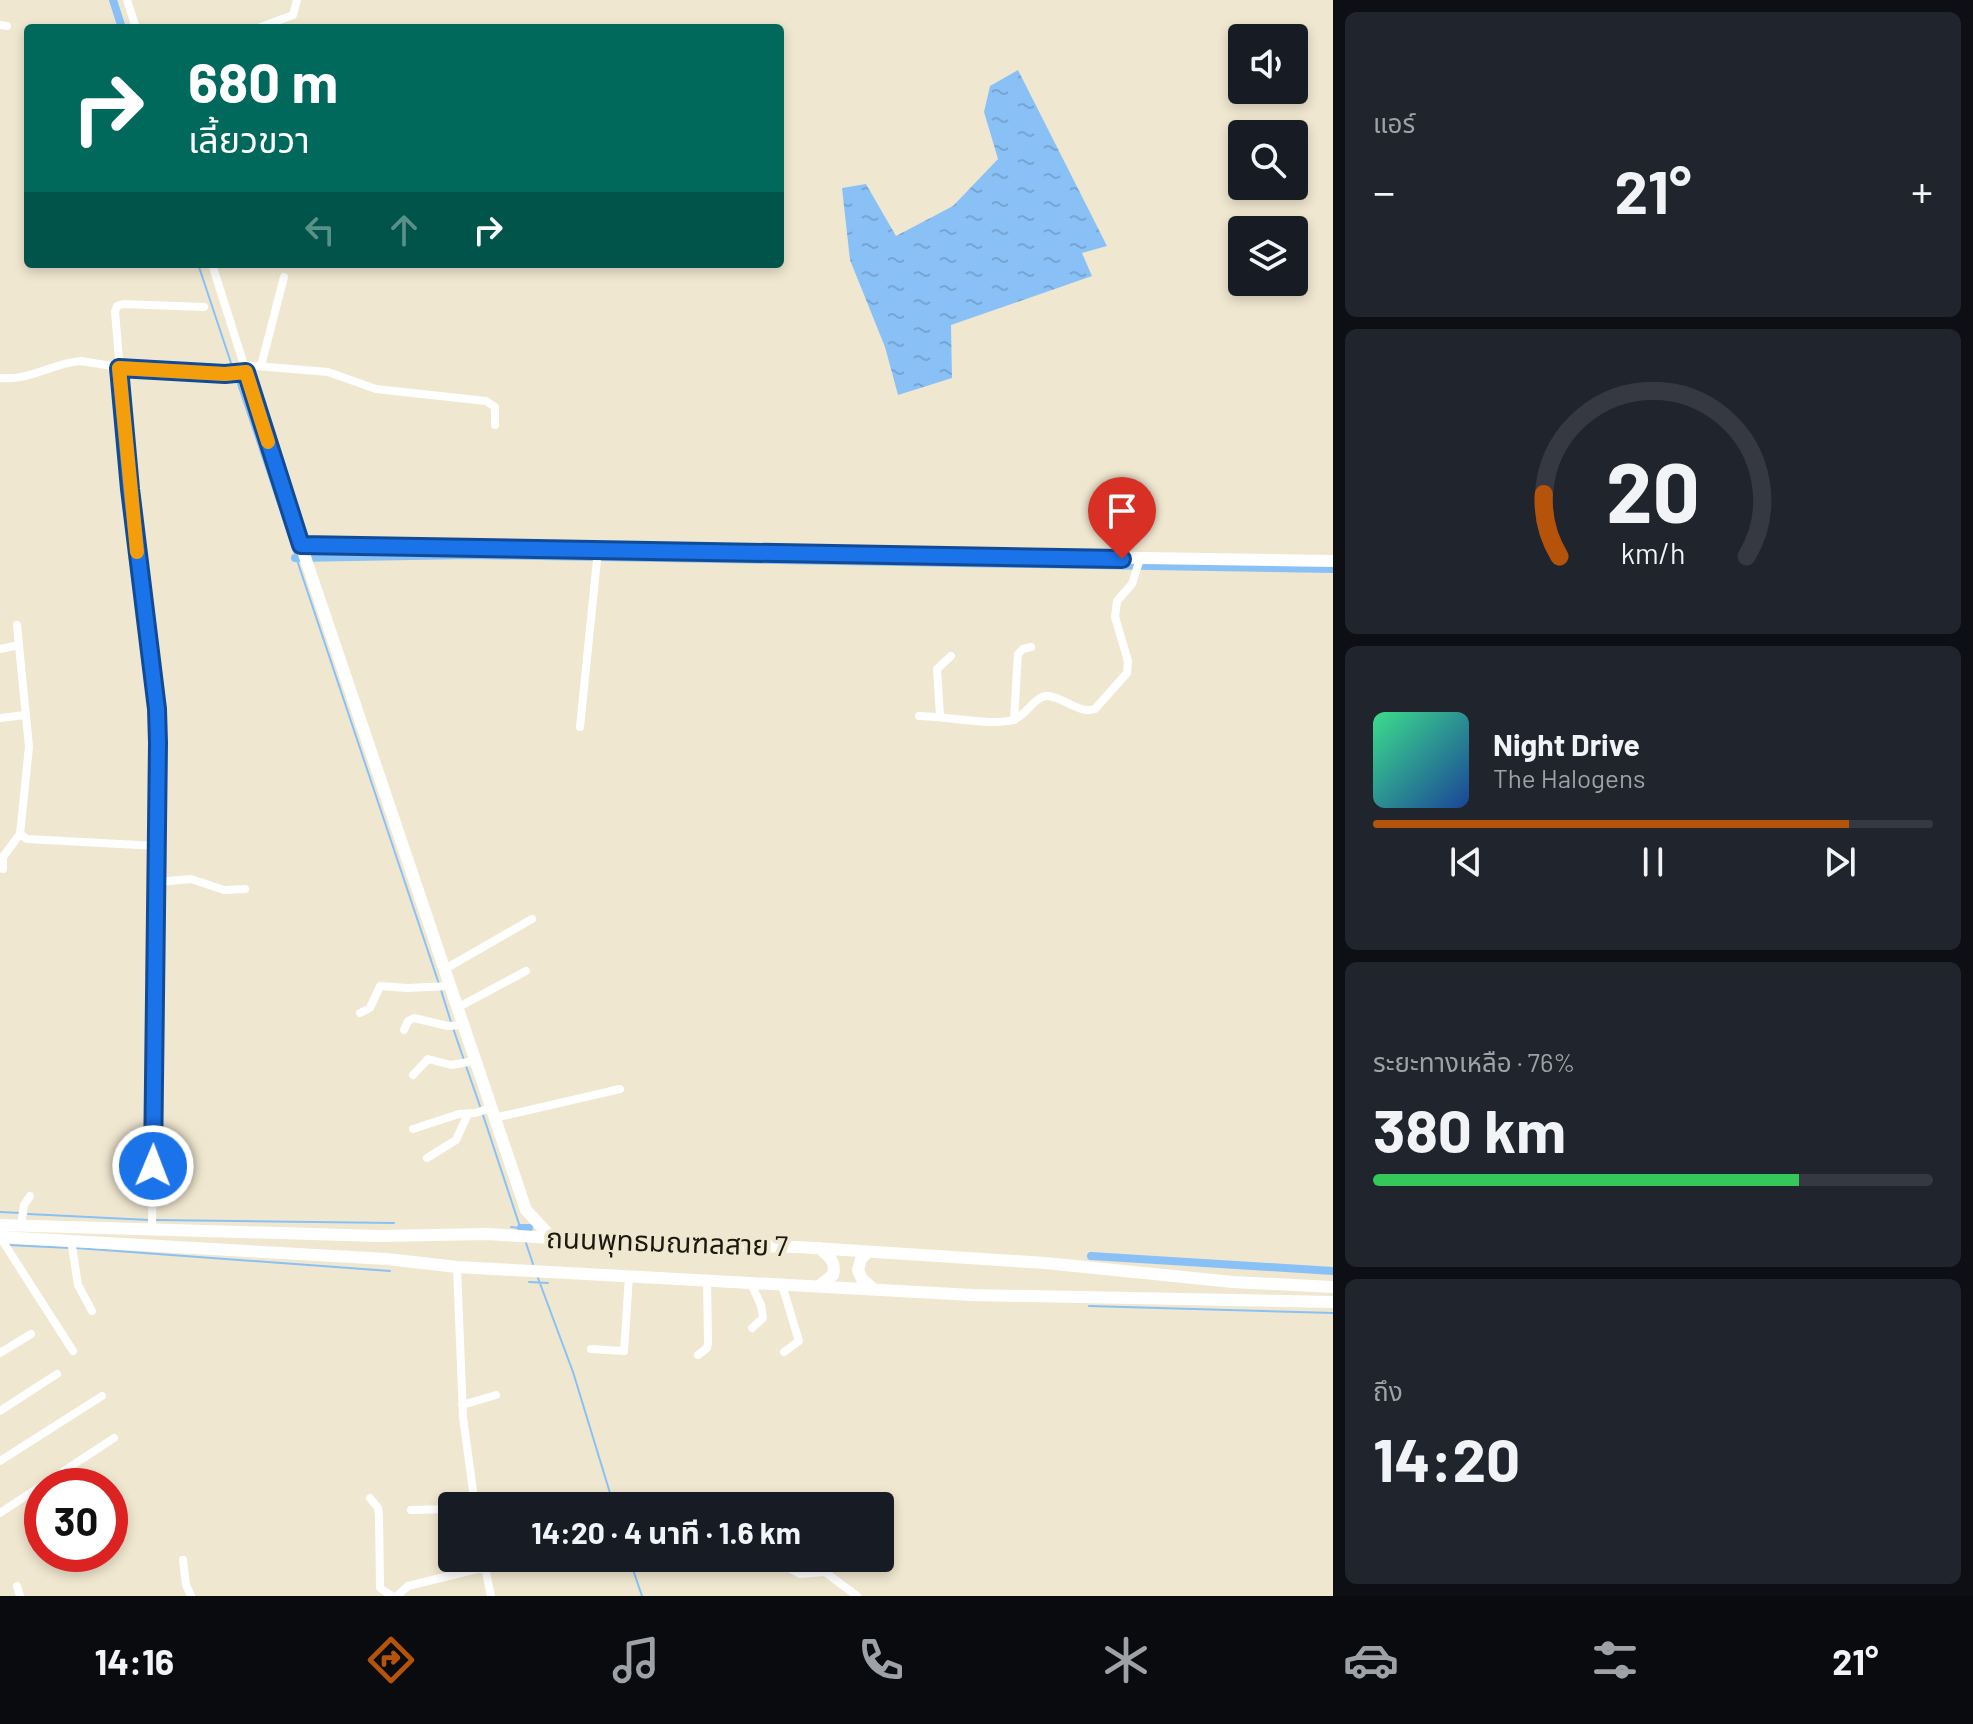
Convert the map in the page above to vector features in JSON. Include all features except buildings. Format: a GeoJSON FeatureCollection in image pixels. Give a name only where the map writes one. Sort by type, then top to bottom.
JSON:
{"type":"FeatureCollection","features":[{"type":"Feature","properties":{"kind":"main road"},"geometry":{"type":"LineString","coordinates":[[542,1231],[526,1210],[472,1062],[455,1026],[457,1008],[443,987],[445,969],[304,554],[1138,564],[1333,561]]}},
{"type":"Feature","properties":{"kind":"main road","name":"ถนนพุทธมณฑลสาย 7"},"geometry":{"type":"LineString","coordinates":[[0,1225],[22,1221],[152,1223],[364,1235],[512,1235],[542,1231],[1045,1263],[1233,1282],[1333,1287]]}},
{"type":"Feature","properties":{"kind":"main road","name":"ถนนพุทธมณฑลสาย 7"},"geometry":{"type":"LineString","coordinates":[[3,1242],[387,1259],[457,1267],[972,1295],[1333,1302]]}},
{"type":"Feature","properties":{"kind":"main road"},"geometry":{"type":"LineString","coordinates":[[819,1248],[831,1257],[835,1266],[828,1282],[819,1286]]}},
{"type":"Feature","properties":{"kind":"main road"},"geometry":{"type":"LineString","coordinates":[[868,1252],[861,1259],[858,1270],[872,1288]]}},
{"type":"Feature","properties":{"kind":"street"},"geometry":{"type":"LineString","coordinates":[[127,0],[135,24]]}},
{"type":"Feature","properties":{"kind":"street"},"geometry":{"type":"LineString","coordinates":[[269,24],[293,15],[297,0]]}},
{"type":"Feature","properties":{"kind":"street"},"geometry":{"type":"LineString","coordinates":[[213,268],[243,370],[304,554]]}},
{"type":"Feature","properties":{"kind":"street"},"geometry":{"type":"LineString","coordinates":[[261,366],[284,277]]}},
{"type":"Feature","properties":{"kind":"street"},"geometry":{"type":"LineString","coordinates":[[152,1223],[157,709],[130,489],[115,312],[117,306],[132,303],[204,307]]}},
{"type":"Feature","properties":{"kind":"street"},"geometry":{"type":"LineString","coordinates":[[0,378],[29,377],[69,362],[81,361],[119,368],[225,374],[261,366],[328,372],[376,389],[486,401],[495,407],[495,425]]}},
{"type":"Feature","properties":{"kind":"street"},"geometry":{"type":"LineString","coordinates":[[580,727],[598,556]]}},
{"type":"Feature","properties":{"kind":"street"},"geometry":{"type":"LineString","coordinates":[[919,716],[1014,720],[1043,696],[1092,710],[1125,678],[1128,661],[1115,617],[1117,601],[1132,584],[1138,564]]}},
{"type":"Feature","properties":{"kind":"street"},"geometry":{"type":"LineString","coordinates":[[3,869],[3,857],[20,834],[29,747],[17,625]]}},
{"type":"Feature","properties":{"kind":"street"},"geometry":{"type":"LineString","coordinates":[[0,649],[19,645]]}},
{"type":"Feature","properties":{"kind":"street"},"geometry":{"type":"LineString","coordinates":[[1014,720],[1018,654],[1031,647]]}},
{"type":"Feature","properties":{"kind":"street"},"geometry":{"type":"LineString","coordinates":[[940,716],[937,669],[951,656]]}},
{"type":"Feature","properties":{"kind":"street"},"geometry":{"type":"LineString","coordinates":[[0,718],[25,715]]}},
{"type":"Feature","properties":{"kind":"street"},"geometry":{"type":"LineString","coordinates":[[20,834],[27,839],[157,846]]}},
{"type":"Feature","properties":{"kind":"street"},"geometry":{"type":"LineString","coordinates":[[157,882],[191,879],[224,890],[245,889]]}},
{"type":"Feature","properties":{"kind":"street"},"geometry":{"type":"LineString","coordinates":[[445,969],[532,919]]}},
{"type":"Feature","properties":{"kind":"street"},"geometry":{"type":"LineString","coordinates":[[457,1008],[526,971]]}},
{"type":"Feature","properties":{"kind":"street"},"geometry":{"type":"LineString","coordinates":[[360,1013],[370,1008],[380,986],[443,987]]}},
{"type":"Feature","properties":{"kind":"street"},"geometry":{"type":"LineString","coordinates":[[404,1030],[408,1021],[414,1018],[455,1026]]}},
{"type":"Feature","properties":{"kind":"street"},"geometry":{"type":"LineString","coordinates":[[413,1075],[428,1059],[459,1065],[472,1062]]}},
{"type":"Feature","properties":{"kind":"street"},"geometry":{"type":"LineString","coordinates":[[413,1129],[471,1114],[620,1089]]}},
{"type":"Feature","properties":{"kind":"street"},"geometry":{"type":"LineString","coordinates":[[427,1158],[456,1140],[471,1114]]}},
{"type":"Feature","properties":{"kind":"street"},"geometry":{"type":"LineString","coordinates":[[22,1221],[24,1205],[30,1196]]}},
{"type":"Feature","properties":{"kind":"street"},"geometry":{"type":"LineString","coordinates":[[3,1242],[73,1351]]}},
{"type":"Feature","properties":{"kind":"street"},"geometry":{"type":"LineString","coordinates":[[72,1245],[78,1285],[92,1311]]}},
{"type":"Feature","properties":{"kind":"street"},"geometry":{"type":"LineString","coordinates":[[457,1267],[462,1405],[473,1492]]}},
{"type":"Feature","properties":{"kind":"street"},"geometry":{"type":"LineString","coordinates":[[591,1349],[624,1351],[629,1276]]}},
{"type":"Feature","properties":{"kind":"street"},"geometry":{"type":"LineString","coordinates":[[698,1355],[707,1348],[708,1343],[707,1280]]}},
{"type":"Feature","properties":{"kind":"street"},"geometry":{"type":"LineString","coordinates":[[751,1284],[763,1313],[763,1318],[752,1328]]}},
{"type":"Feature","properties":{"kind":"street"},"geometry":{"type":"LineString","coordinates":[[782,1285],[799,1341],[784,1352]]}},
{"type":"Feature","properties":{"kind":"street"},"geometry":{"type":"LineString","coordinates":[[0,1353],[31,1334]]}},
{"type":"Feature","properties":{"kind":"street"},"geometry":{"type":"LineString","coordinates":[[0,1411],[57,1374]]}},
{"type":"Feature","properties":{"kind":"street"},"geometry":{"type":"LineString","coordinates":[[462,1405],[496,1395]]}},
{"type":"Feature","properties":{"kind":"street"},"geometry":{"type":"LineString","coordinates":[[0,1461],[102,1396]]}},
{"type":"Feature","properties":{"kind":"street"},"geometry":{"type":"LineString","coordinates":[[0,1513],[114,1438]]}},
{"type":"Feature","properties":{"kind":"street"},"geometry":{"type":"LineString","coordinates":[[370,1498],[379,1515],[380,1588],[394,1596],[408,1586],[456,1572]]}},
{"type":"Feature","properties":{"kind":"street"},"geometry":{"type":"LineString","coordinates":[[411,1510],[438,1509]]}},
{"type":"Feature","properties":{"kind":"street"},"geometry":{"type":"LineString","coordinates":[[183,1560],[186,1585],[191,1596]]}},
{"type":"Feature","properties":{"kind":"street"},"geometry":{"type":"LineString","coordinates":[[486,1572],[491,1596]]}},
{"type":"Feature","properties":{"kind":"street"},"geometry":{"type":"LineString","coordinates":[[796,1572],[825,1572],[857,1596]]}},
{"type":"Feature","properties":{"kind":"street"},"geometry":{"type":"LineString","coordinates":[[17,1586],[20,1596]]}},
{"type":"Feature","properties":{"kind":"water"},"geometry":{"type":"Polygon","coordinates":[[[1018,70],[1107,246],[1082,253],[1092,276],[951,325],[952,378],[898,395],[885,347],[850,260],[842,188],[866,184],[896,236],[953,206],[998,159],[984,112],[990,86],[1018,70]]]}},
{"type":"Feature","properties":{"kind":"waterway"},"geometry":{"type":"LineString","coordinates":[[113,0],[121,24]]}},
{"type":"Feature","properties":{"kind":"waterway"},"geometry":{"type":"LineString","coordinates":[[199,268],[233,369]]}},
{"type":"Feature","properties":{"kind":"waterway"},"geometry":{"type":"LineString","coordinates":[[235,375],[439,984]]}},
{"type":"Feature","properties":{"kind":"waterway"},"geometry":{"type":"LineString","coordinates":[[295,558],[471,555],[1333,569]]}},
{"type":"Feature","properties":{"kind":"waterway"},"geometry":{"type":"LineString","coordinates":[[441,990],[451,1022]]}},
{"type":"Feature","properties":{"kind":"waterway"},"geometry":{"type":"LineString","coordinates":[[453,1028],[464,1060]]}},
{"type":"Feature","properties":{"kind":"waterway"},"geometry":{"type":"LineString","coordinates":[[466,1066],[481,1109]]}},
{"type":"Feature","properties":{"kind":"waterway"},"geometry":{"type":"LineString","coordinates":[[483,1115],[521,1230]]}},
{"type":"Feature","properties":{"kind":"waterway"},"geometry":{"type":"LineString","coordinates":[[0,1212],[21,1213]]}},
{"type":"Feature","properties":{"kind":"waterway"},"geometry":{"type":"LineString","coordinates":[[28,1214],[149,1220]]}},
{"type":"Feature","properties":{"kind":"waterway"},"geometry":{"type":"LineString","coordinates":[[156,1220],[394,1223]]}},
{"type":"Feature","properties":{"kind":"waterway"},"geometry":{"type":"LineString","coordinates":[[511,1227],[519,1228]]}},
{"type":"Feature","properties":{"kind":"waterway"},"geometry":{"type":"LineString","coordinates":[[521,1228],[529,1228]]}},
{"type":"Feature","properties":{"kind":"waterway"},"geometry":{"type":"LineString","coordinates":[[525,1240],[533,1264]]}},
{"type":"Feature","properties":{"kind":"waterway"},"geometry":{"type":"LineString","coordinates":[[8,1245],[70,1248]]}},
{"type":"Feature","properties":{"kind":"waterway"},"geometry":{"type":"LineString","coordinates":[[76,1248],[390,1271]]}},
{"type":"Feature","properties":{"kind":"waterway"},"geometry":{"type":"LineString","coordinates":[[1091,1256],[1333,1271]]}},
{"type":"Feature","properties":{"kind":"waterway"},"geometry":{"type":"LineString","coordinates":[[538,1278],[573,1372],[610,1492]]}},
{"type":"Feature","properties":{"kind":"waterway"},"geometry":{"type":"LineString","coordinates":[[529,1282],[548,1283]]}},
{"type":"Feature","properties":{"kind":"waterway"},"geometry":{"type":"LineString","coordinates":[[1089,1306],[1333,1313]]}},
{"type":"Feature","properties":{"kind":"waterway"},"geometry":{"type":"LineString","coordinates":[[634,1572],[642,1596]]}},
{"type":"Feature","properties":{"kind":"slow traffic"},"geometry":{"type":"LineString","coordinates":[[137,552],[119,368],[225,374],[246,372],[268,442]]}},
{"type":"Feature","properties":{"kind":"route"},"geometry":{"type":"LineString","coordinates":[[153,1166],[157,709],[130,489],[119,368],[225,374],[246,372],[301,545],[1122,559]]}}]}
